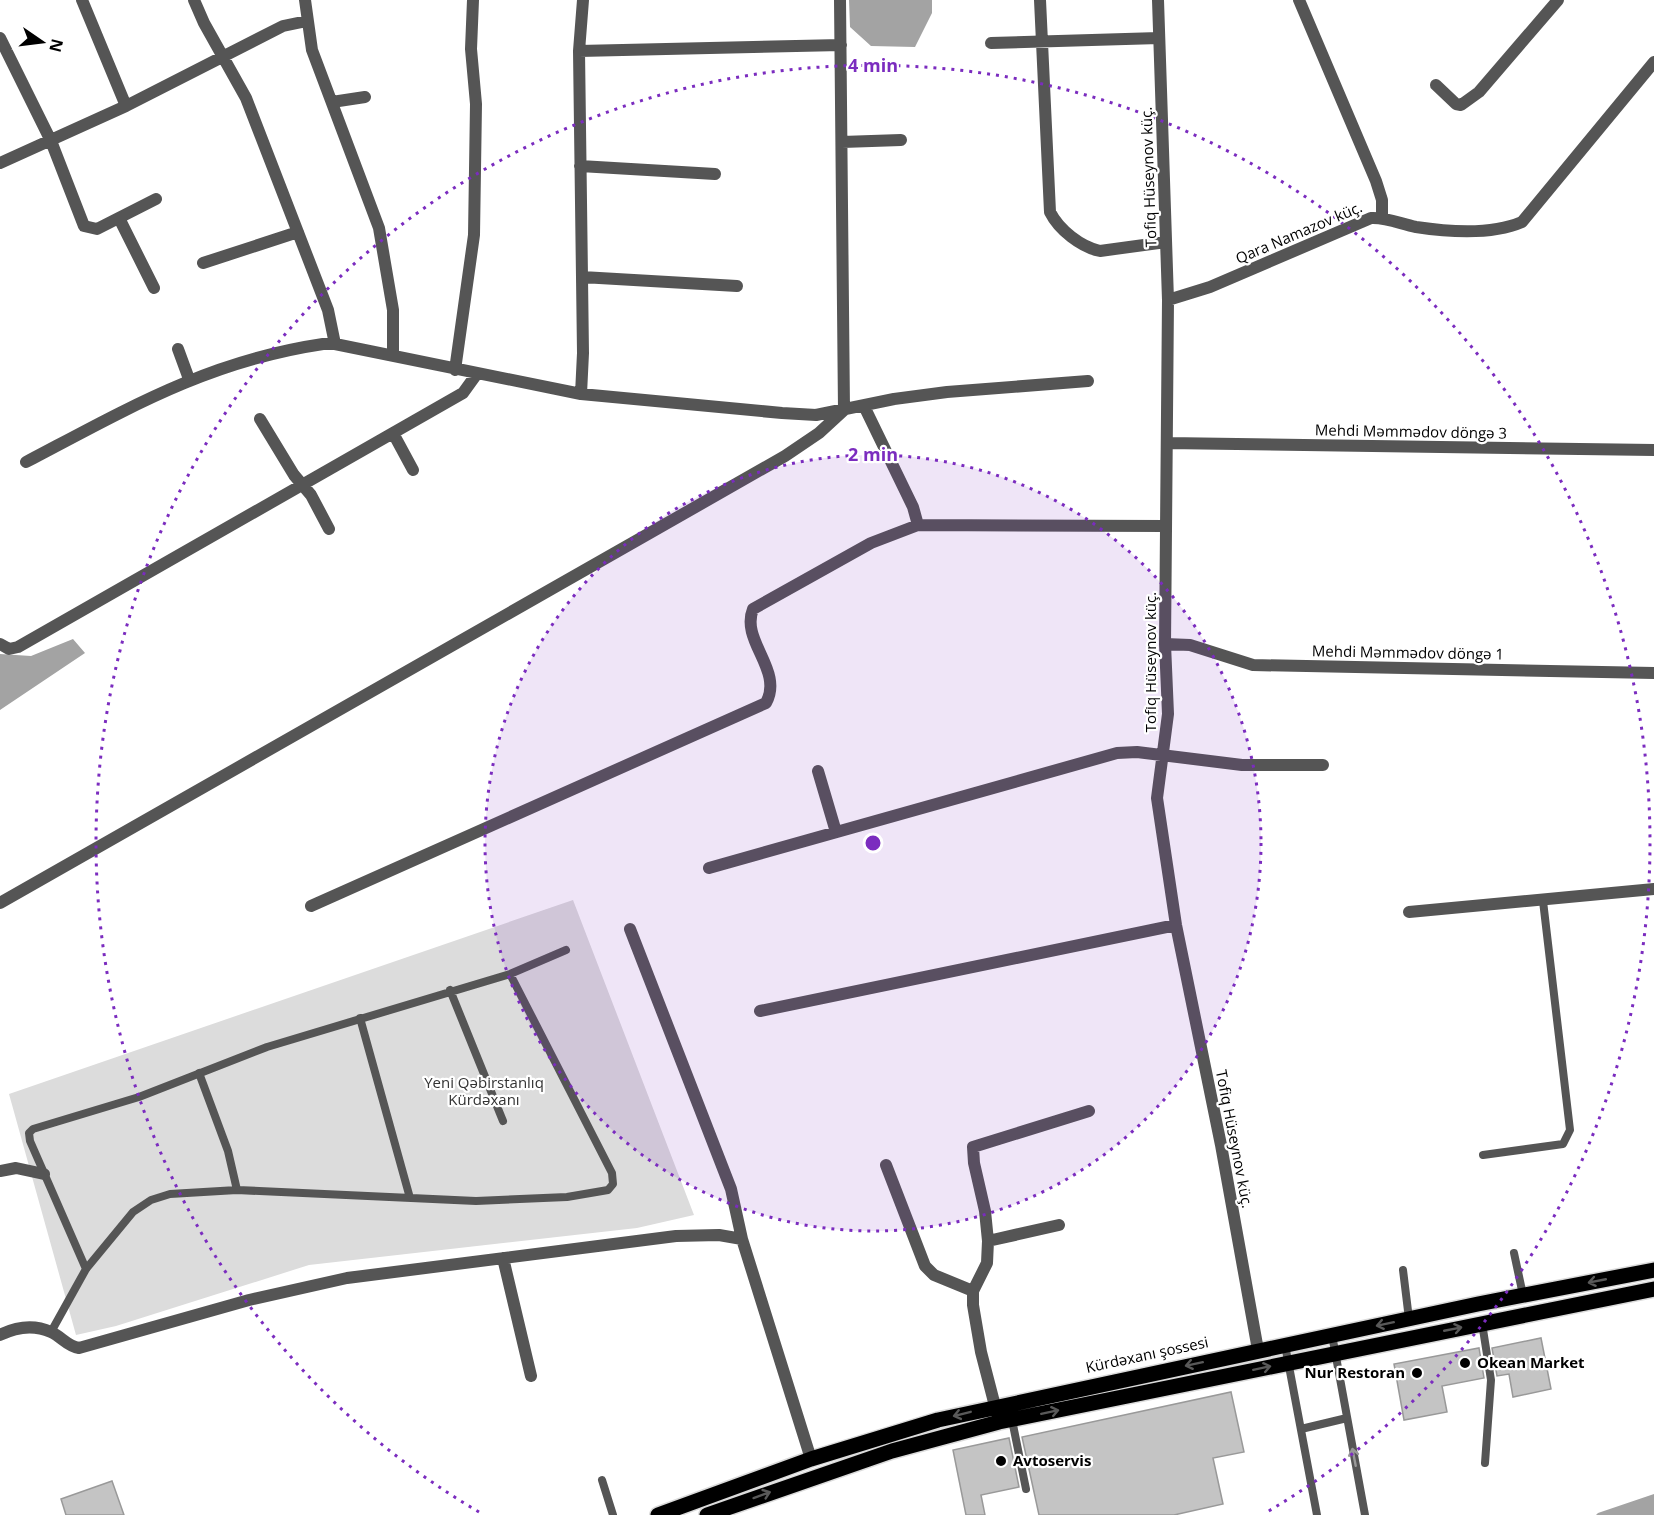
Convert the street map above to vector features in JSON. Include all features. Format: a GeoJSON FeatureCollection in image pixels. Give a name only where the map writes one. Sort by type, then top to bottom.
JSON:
{"type":"FeatureCollection","features":[{"type":"Feature","properties":{"kind":"main road","name":"Kürdəxanı şossesi"},"geometry":{"type":"LineString","coordinates":[[658,1515],[811,1459],[938,1419],[1258,1350],[1654,1270]]}},
{"type":"Feature","properties":{"kind":"main road"},"geometry":{"type":"LineString","coordinates":[[707,1515],[892,1451],[1012,1420],[1654,1289]]}},
{"type":"Feature","properties":{"kind":"street"},"geometry":{"type":"LineString","coordinates":[[82,0],[126,106]]}},
{"type":"Feature","properties":{"kind":"street"},"geometry":{"type":"LineString","coordinates":[[194,0],[204,23],[246,98],[328,310],[335,344]]}},
{"type":"Feature","properties":{"kind":"street"},"geometry":{"type":"LineString","coordinates":[[305,0],[312,50],[379,228],[393,310],[393,356]]}},
{"type":"Feature","properties":{"kind":"street"},"geometry":{"type":"LineString","coordinates":[[455,370],[474,235],[476,104],[471,49],[473,0]]}},
{"type":"Feature","properties":{"kind":"street"},"geometry":{"type":"LineString","coordinates":[[580,394],[582,277],[579,51],[583,0]]}},
{"type":"Feature","properties":{"kind":"street"},"geometry":{"type":"LineString","coordinates":[[0,903],[785,456],[819,433],[844,410],[840,0]]}},
{"type":"Feature","properties":{"kind":"street"},"geometry":{"type":"LineString","coordinates":[[1040,0],[1050,212],[1054,221],[1090,249],[1100,251],[1166,242]]}},
{"type":"Feature","properties":{"kind":"street","name":"Tofiq Hüseynov küç."},"geometry":{"type":"LineString","coordinates":[[1158,0],[1168,300],[1166,525],[1168,714],[1157,798],[1176,925],[1221,1145],[1258,1350]]}},
{"type":"Feature","properties":{"kind":"street"},"geometry":{"type":"LineString","coordinates":[[1299,0],[1376,181],[1382,200],[1382,218]]}},
{"type":"Feature","properties":{"kind":"street"},"geometry":{"type":"LineString","coordinates":[[1436,85],[1456,104],[1461,105],[1479,92],[1558,0]]}},
{"type":"Feature","properties":{"kind":"street"},"geometry":{"type":"LineString","coordinates":[[0,163],[126,106],[283,26],[307,21]]}},
{"type":"Feature","properties":{"kind":"street"},"geometry":{"type":"LineString","coordinates":[[0,38],[51,141],[84,226],[97,229],[156,199]]}},
{"type":"Feature","properties":{"kind":"street"},"geometry":{"type":"LineString","coordinates":[[991,43],[1159,38]]}},
{"type":"Feature","properties":{"kind":"street"},"geometry":{"type":"LineString","coordinates":[[579,51],[841,45]]}},
{"type":"Feature","properties":{"kind":"street","name":"Qara Namazov küç."},"geometry":{"type":"LineString","coordinates":[[1168,300],[1210,287],[1356,223],[1382,218],[1419,227],[1486,230],[1507,228],[1522,222],[1652,69]]}},
{"type":"Feature","properties":{"kind":"street"},"geometry":{"type":"LineString","coordinates":[[332,102],[365,97]]}},
{"type":"Feature","properties":{"kind":"street"},"geometry":{"type":"LineString","coordinates":[[842,142],[901,140]]}},
{"type":"Feature","properties":{"kind":"street"},"geometry":{"type":"LineString","coordinates":[[580,166],[715,174]]}},
{"type":"Feature","properties":{"kind":"street"},"geometry":{"type":"LineString","coordinates":[[119,218],[154,288]]}},
{"type":"Feature","properties":{"kind":"street"},"geometry":{"type":"LineString","coordinates":[[203,263],[298,232]]}},
{"type":"Feature","properties":{"kind":"street"},"geometry":{"type":"LineString","coordinates":[[582,277],[737,286]]}},
{"type":"Feature","properties":{"kind":"street"},"geometry":{"type":"LineString","coordinates":[[26,462],[189,379],[237,362],[307,346],[335,344],[476,375],[580,394],[816,415],[894,399],[947,392],[1088,381]]}},
{"type":"Feature","properties":{"kind":"street"},"geometry":{"type":"LineString","coordinates":[[178,349],[189,379]]}},
{"type":"Feature","properties":{"kind":"street"},"geometry":{"type":"LineString","coordinates":[[0,644],[9,649],[18,647],[303,486],[463,393],[476,375]]}},
{"type":"Feature","properties":{"kind":"street"},"geometry":{"type":"LineString","coordinates":[[864,406],[913,507],[918,525]]}},
{"type":"Feature","properties":{"kind":"street"},"geometry":{"type":"LineString","coordinates":[[260,419],[294,475],[311,495],[329,530]]}},
{"type":"Feature","properties":{"kind":"street"},"geometry":{"type":"LineString","coordinates":[[393,433],[413,470]]}},
{"type":"Feature","properties":{"kind":"street","name":"Mehdi Məmmədov döngə 3"},"geometry":{"type":"LineString","coordinates":[[1167,443],[1654,450]]}},
{"type":"Feature","properties":{"kind":"street"},"geometry":{"type":"LineString","coordinates":[[310,906],[766,703],[772,693],[772,681],[751,625],[753,609],[871,543],[918,525],[1166,525]]}},
{"type":"Feature","properties":{"kind":"street","name":"Mehdi Məmmədov döngə 1"},"geometry":{"type":"LineString","coordinates":[[1166,644],[1190,645],[1253,665],[1654,673]]}},
{"type":"Feature","properties":{"kind":"street"},"geometry":{"type":"LineString","coordinates":[[709,868],[1117,753],[1137,752],[1242,765],[1323,765]]}},
{"type":"Feature","properties":{"kind":"street"},"geometry":{"type":"LineString","coordinates":[[818,771],[836,832]]}},
{"type":"Feature","properties":{"kind":"street"},"geometry":{"type":"LineString","coordinates":[[1409,912],[1654,889]]}},
{"type":"Feature","properties":{"kind":"street"},"geometry":{"type":"LineString","coordinates":[[760,1011],[1176,925]]}},
{"type":"Feature","properties":{"kind":"street"},"geometry":{"type":"LineString","coordinates":[[630,929],[731,1189],[742,1239],[811,1459]]}},
{"type":"Feature","properties":{"kind":"street"},"geometry":{"type":"LineString","coordinates":[[996,1406],[981,1352],[973,1291],[987,1263],[988,1241],[973,1147],[1089,1111]]}},
{"type":"Feature","properties":{"kind":"street"},"geometry":{"type":"LineString","coordinates":[[886,1166],[925,1266],[934,1275],[973,1291]]}},
{"type":"Feature","properties":{"kind":"street"},"geometry":{"type":"LineString","coordinates":[[0,1171],[16,1168],[44,1174]]}},
{"type":"Feature","properties":{"kind":"street"},"geometry":{"type":"LineString","coordinates":[[988,1241],[1059,1225]]}},
{"type":"Feature","properties":{"kind":"street"},"geometry":{"type":"LineString","coordinates":[[0,1335],[13,1329],[26,1327],[51,1332],[71,1347],[80,1348],[249,1300],[347,1278],[676,1236],[719,1235],[742,1239]]}},
{"type":"Feature","properties":{"kind":"street"},"geometry":{"type":"LineString","coordinates":[[503,1258],[531,1376]]}},
{"type":"Feature","properties":{"kind":"lane"},"geometry":{"type":"LineString","coordinates":[[1483,1155],[1563,1144],[1569,1138],[1570,1130],[1543,901]]}},
{"type":"Feature","properties":{"kind":"lane"},"geometry":{"type":"LineString","coordinates":[[86,1269],[30,1141],[29,1133],[33,1129],[139,1097],[267,1047],[450,990],[510,974],[566,950]]}},
{"type":"Feature","properties":{"kind":"lane"},"geometry":{"type":"LineString","coordinates":[[51,1332],[86,1269],[133,1212],[151,1200],[170,1194],[237,1190],[476,1201],[567,1197],[608,1190],[613,1184],[612,1173],[510,974]]}},
{"type":"Feature","properties":{"kind":"lane"},"geometry":{"type":"LineString","coordinates":[[450,990],[503,1121]]}},
{"type":"Feature","properties":{"kind":"lane"},"geometry":{"type":"LineString","coordinates":[[360,1018],[410,1198]]}},
{"type":"Feature","properties":{"kind":"lane"},"geometry":{"type":"LineString","coordinates":[[199,1073],[228,1151],[237,1190]]}},
{"type":"Feature","properties":{"kind":"lane"},"geometry":{"type":"LineString","coordinates":[[1514,1253],[1522,1296]]}},
{"type":"Feature","properties":{"kind":"lane"},"geometry":{"type":"LineString","coordinates":[[1403,1270],[1409,1319]]}},
{"type":"Feature","properties":{"kind":"lane"},"geometry":{"type":"LineString","coordinates":[[1482,1323],[1491,1380],[1485,1463]]}},
{"type":"Feature","properties":{"kind":"lane"},"geometry":{"type":"LineString","coordinates":[[1332,1335],[1365,1515]]}},
{"type":"Feature","properties":{"kind":"lane"},"geometry":{"type":"LineString","coordinates":[[1286,1345],[1317,1515]]}},
{"type":"Feature","properties":{"kind":"lane"},"geometry":{"type":"LineString","coordinates":[[1301,1429],[1347,1418]]}},
{"type":"Feature","properties":{"kind":"lane"},"geometry":{"type":"LineString","coordinates":[[1012,1420],[1026,1489]]}},
{"type":"Feature","properties":{"kind":"lane"},"geometry":{"type":"LineString","coordinates":[[602,1480],[613,1515]]}},
{"type":"Feature","properties":{"kind":"green space","name":"Yeni Qəbirstanlıq Kürdəxanı"},"geometry":{"type":"Polygon","coordinates":[[[573,900],[694,1215],[637,1228],[309,1265],[116,1326],[76,1335],[9,1094],[573,900]]]}},
{"type":"Feature","properties":{"kind":"shaded area"},"geometry":{"type":"Polygon","coordinates":[[[849,0],[932,0],[932,13],[915,47],[871,46],[850,27],[849,0]]]}},
{"type":"Feature","properties":{"kind":"shaded area"},"geometry":{"type":"Polygon","coordinates":[[[73,639],[85,653],[0,710],[0,654],[31,656],[73,639]]]}},
{"type":"Feature","properties":{"kind":"shaded area"},"geometry":{"type":"Polygon","coordinates":[[[1654,1494],[1654,1515],[1596,1515],[1598,1513],[1654,1494]]]}},
{"type":"Feature","properties":{"kind":"building"},"geometry":{"type":"Polygon","coordinates":[[[1541,1338],[1551,1389],[1513,1397],[1509,1374],[1497,1376],[1492,1348],[1541,1338]]]}},
{"type":"Feature","properties":{"kind":"building"},"geometry":{"type":"Polygon","coordinates":[[[1479,1348],[1484,1378],[1442,1386],[1447,1412],[1404,1420],[1394,1364],[1479,1348]]]}},
{"type":"Feature","properties":{"kind":"building"},"geometry":{"type":"Polygon","coordinates":[[[1231,1392],[1244,1452],[1213,1458],[1223,1504],[1174,1515],[1039,1515],[1022,1437],[1231,1392]]]}},
{"type":"Feature","properties":{"kind":"building"},"geometry":{"type":"Polygon","coordinates":[[[1009,1438],[1019,1487],[981,1495],[985,1515],[966,1515],[953,1450],[1009,1438]]]}},
{"type":"Feature","properties":{"kind":"building"},"geometry":{"type":"Polygon","coordinates":[[[112,1481],[124,1515],[66,1515],[61,1499],[112,1481]]]}},
{"type":"Feature","properties":{"kind":"place","name":"Okean Market"},"geometry":{"type":"Point","coordinates":[1465,1363]}},
{"type":"Feature","properties":{"kind":"place","name":"Nur Restoran"},"geometry":{"type":"Point","coordinates":[1417,1373]}},
{"type":"Feature","properties":{"kind":"place","name":"Avtoservis"},"geometry":{"type":"Point","coordinates":[1001,1461]}}]}
